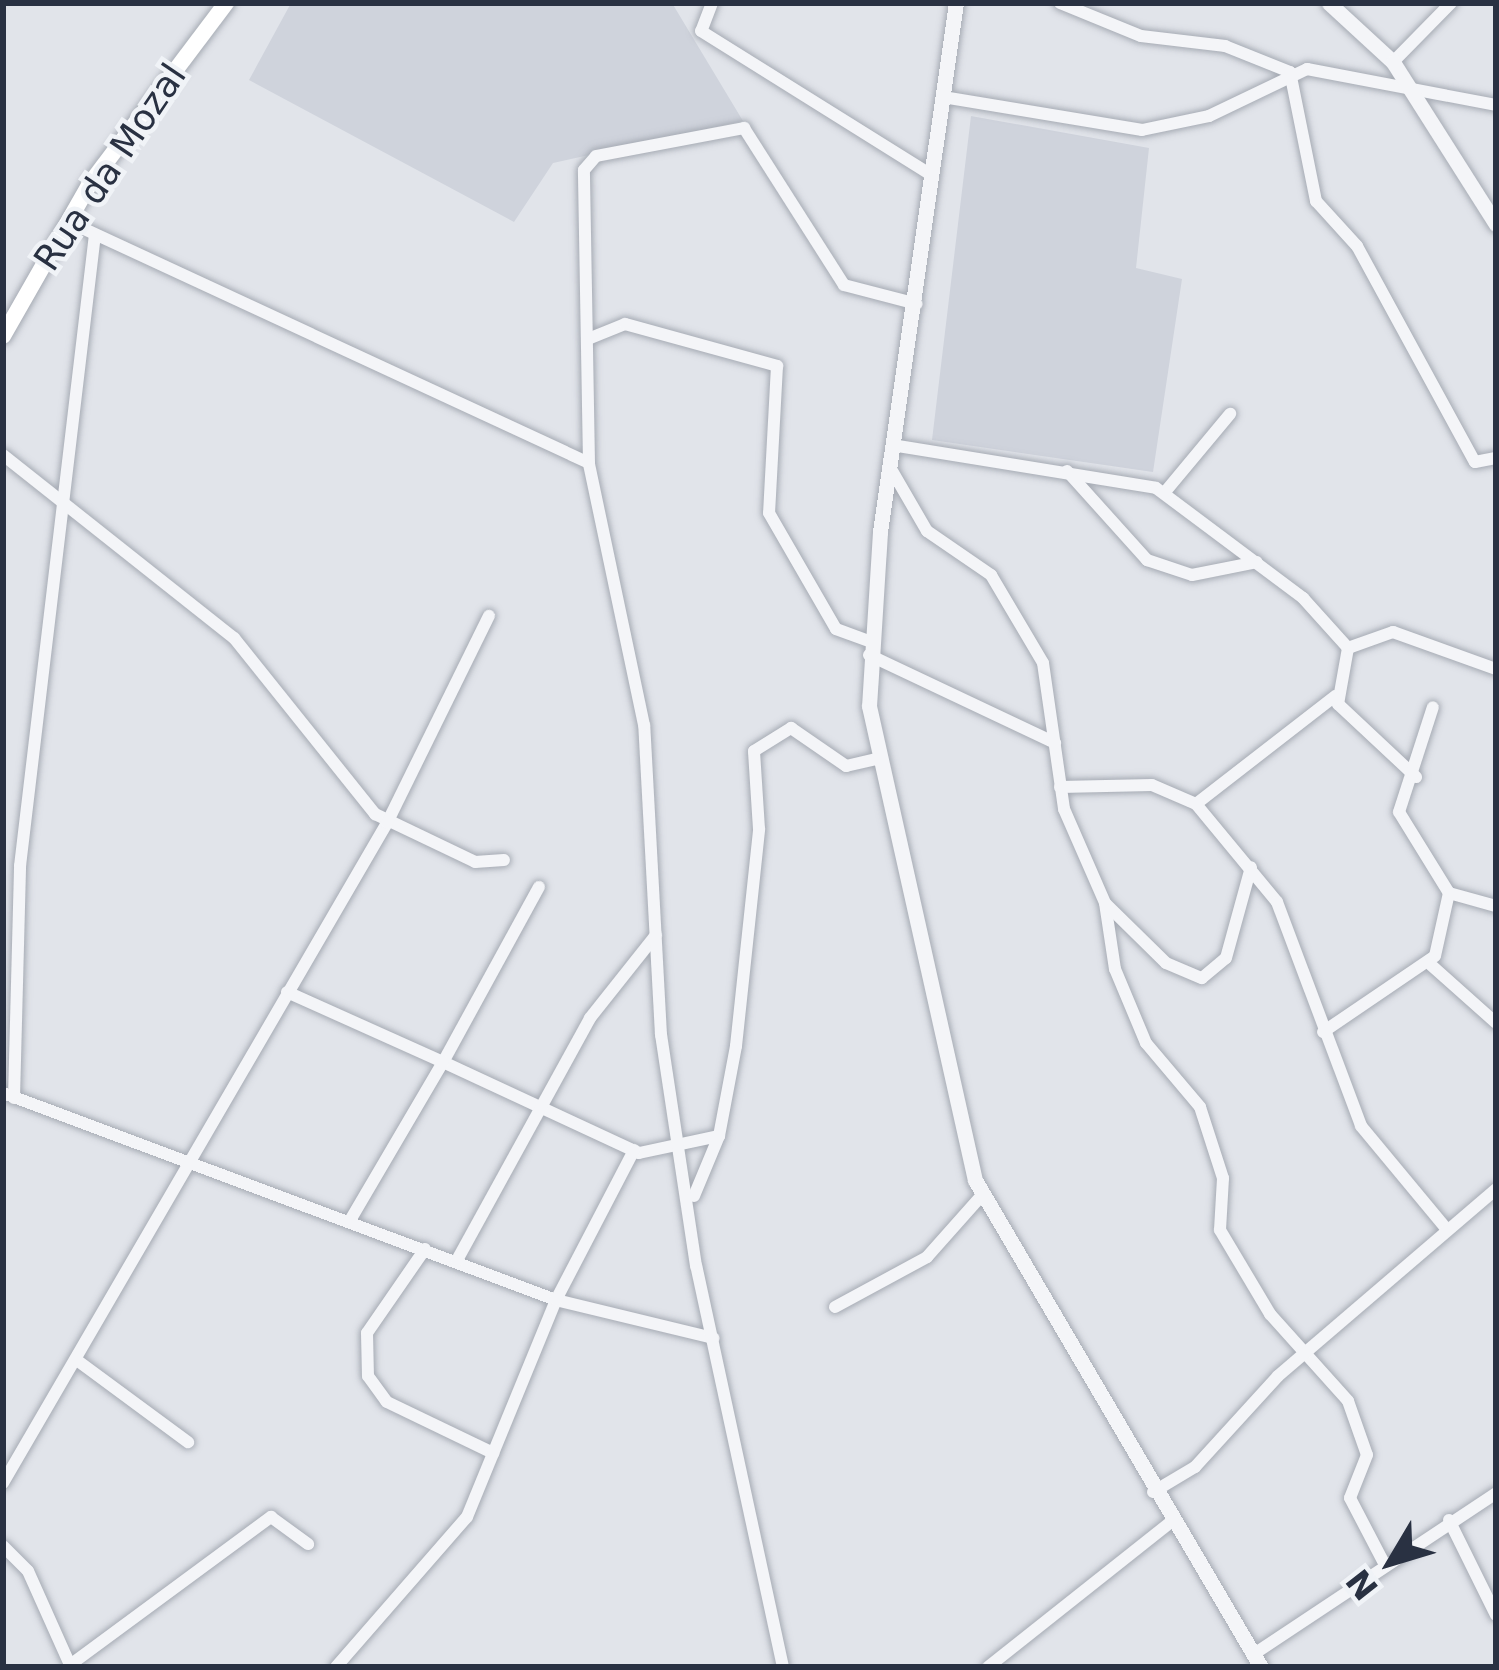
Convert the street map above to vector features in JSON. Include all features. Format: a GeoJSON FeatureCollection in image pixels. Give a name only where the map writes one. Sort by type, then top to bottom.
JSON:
{"type":"FeatureCollection","features":[{"type":"Feature","properties":{"kind":"main road","name":"Rua da Mozal"},"geometry":{"type":"LineString","coordinates":[[3,336],[67,221],[223,3]]}},
{"type":"Feature","properties":{"kind":"street"},"geometry":{"type":"LineString","coordinates":[[712,3],[701,31],[930,174]]}},
{"type":"Feature","properties":{"kind":"street"},"geometry":{"type":"LineString","coordinates":[[956,3],[930,174],[919,304],[868,648],[880,758],[982,1196],[1153,1492],[1258,1661],[1383,1562],[1496,1493]]}},
{"type":"Feature","properties":{"kind":"street"},"geometry":{"type":"LineString","coordinates":[[1060,3],[1141,36],[1225,46],[1290,72],[1410,85],[1496,105]]}},
{"type":"Feature","properties":{"kind":"street"},"geometry":{"type":"LineString","coordinates":[[1329,3],[1393,62],[1496,224]]}},
{"type":"Feature","properties":{"kind":"street"},"geometry":{"type":"LineString","coordinates":[[1393,62],[1451,3]]}},
{"type":"Feature","properties":{"kind":"street"},"geometry":{"type":"LineString","coordinates":[[943,97],[1142,130],[1258,97],[1290,72]]}},
{"type":"Feature","properties":{"kind":"street"},"geometry":{"type":"LineString","coordinates":[[1290,72],[1316,201],[1357,246],[1475,463],[1496,458]]}},
{"type":"Feature","properties":{"kind":"street"},"geometry":{"type":"LineString","coordinates":[[783,1667],[713,1338],[680,1141],[656,934],[644,725],[589,463],[588,161],[744,128],[844,285],[919,304]]}},
{"type":"Feature","properties":{"kind":"street"},"geometry":{"type":"LineString","coordinates":[[67,221],[589,463]]}},
{"type":"Feature","properties":{"kind":"street"},"geometry":{"type":"LineString","coordinates":[[95,235],[61,500],[18,911],[8,1095],[194,1157],[556,1300],[713,1338]]}},
{"type":"Feature","properties":{"kind":"street"},"geometry":{"type":"LineString","coordinates":[[588,340],[626,324],[777,367],[769,513],[836,629],[1054,743]]}},
{"type":"Feature","properties":{"kind":"street"},"geometry":{"type":"LineString","coordinates":[[1165,492],[1230,414]]}},
{"type":"Feature","properties":{"kind":"street"},"geometry":{"type":"LineString","coordinates":[[898,446],[1066,470],[1165,492],[1257,562],[1348,648]]}},
{"type":"Feature","properties":{"kind":"street"},"geometry":{"type":"LineString","coordinates":[[3,455],[259,662],[318,754],[387,823],[475,862],[504,860]]}},
{"type":"Feature","properties":{"kind":"street"},"geometry":{"type":"LineString","coordinates":[[891,469],[926,531],[1007,599],[1048,678],[1060,787],[1106,903],[1108,950],[1146,1043],[1185,1076],[1220,1159],[1220,1230],[1303,1356],[1358,1427],[1367,1455],[1351,1498],[1383,1562]]}},
{"type":"Feature","properties":{"kind":"street"},"geometry":{"type":"LineString","coordinates":[[1066,470],[1147,560],[1192,575],[1257,562]]}},
{"type":"Feature","properties":{"kind":"street"},"geometry":{"type":"LineString","coordinates":[[3,1484],[387,823],[489,616]]}},
{"type":"Feature","properties":{"kind":"street"},"geometry":{"type":"LineString","coordinates":[[1348,648],[1393,632],[1496,669]]}},
{"type":"Feature","properties":{"kind":"street"},"geometry":{"type":"LineString","coordinates":[[1196,804],[1335,696],[1348,648]]}},
{"type":"Feature","properties":{"kind":"street"},"geometry":{"type":"LineString","coordinates":[[1335,696],[1416,777]]}},
{"type":"Feature","properties":{"kind":"street"},"geometry":{"type":"LineString","coordinates":[[1433,707],[1416,777],[1399,812],[1449,893],[1496,906]]}},
{"type":"Feature","properties":{"kind":"street"},"geometry":{"type":"LineString","coordinates":[[692,1200],[719,1136],[759,829],[754,751],[791,728],[846,766],[880,758]]}},
{"type":"Feature","properties":{"kind":"street"},"geometry":{"type":"LineString","coordinates":[[1060,787],[1152,784],[1196,804],[1277,902],[1323,1033],[1372,1144],[1444,1226]]}},
{"type":"Feature","properties":{"kind":"street"},"geometry":{"type":"LineString","coordinates":[[1106,903],[1166,963],[1202,977],[1233,944],[1251,867]]}},
{"type":"Feature","properties":{"kind":"street"},"geometry":{"type":"LineString","coordinates":[[351,1219],[539,887]]}},
{"type":"Feature","properties":{"kind":"street"},"geometry":{"type":"LineString","coordinates":[[1323,1033],[1430,965],[1449,893]]}},
{"type":"Feature","properties":{"kind":"street"},"geometry":{"type":"LineString","coordinates":[[3,908],[18,911]]}},
{"type":"Feature","properties":{"kind":"street"},"geometry":{"type":"LineString","coordinates":[[456,1262],[626,961],[656,934]]}},
{"type":"Feature","properties":{"kind":"street"},"geometry":{"type":"LineString","coordinates":[[1430,965],[1496,1023]]}},
{"type":"Feature","properties":{"kind":"street"},"geometry":{"type":"LineString","coordinates":[[287,992],[634,1150],[719,1136]]}},
{"type":"Feature","properties":{"kind":"street"},"geometry":{"type":"LineString","coordinates":[[357,1667],[340,1662],[467,1517],[556,1300],[634,1150]]}},
{"type":"Feature","properties":{"kind":"street"},"geometry":{"type":"LineString","coordinates":[[1153,1492],[1195,1467],[1303,1356],[1444,1226],[1496,1190]]}},
{"type":"Feature","properties":{"kind":"street"},"geometry":{"type":"LineString","coordinates":[[835,1307],[927,1257],[982,1196]]}},
{"type":"Feature","properties":{"kind":"street"},"geometry":{"type":"LineString","coordinates":[[424,1249],[367,1334],[368,1376],[388,1402],[493,1453]]}},
{"type":"Feature","properties":{"kind":"street"},"geometry":{"type":"LineString","coordinates":[[78,1361],[188,1442]]}},
{"type":"Feature","properties":{"kind":"street"},"geometry":{"type":"LineString","coordinates":[[3,1546],[28,1571],[70,1666],[271,1517],[308,1544]]}},
{"type":"Feature","properties":{"kind":"street"},"geometry":{"type":"LineString","coordinates":[[1449,1520],[1496,1615]]}},
{"type":"Feature","properties":{"kind":"street"},"geometry":{"type":"LineString","coordinates":[[988,1667],[1172,1521]]}},
{"type":"Feature","properties":{"kind":"shaded area"},"geometry":{"type":"Polygon","coordinates":[[[291,3],[672,3],[743,121],[553,163],[514,222],[249,80],[291,3]]]}},
{"type":"Feature","properties":{"kind":"shaded area"},"geometry":{"type":"Polygon","coordinates":[[[971,116],[1149,148],[1136,268],[1182,279],[1153,472],[932,440],[971,116]]]}}]}
